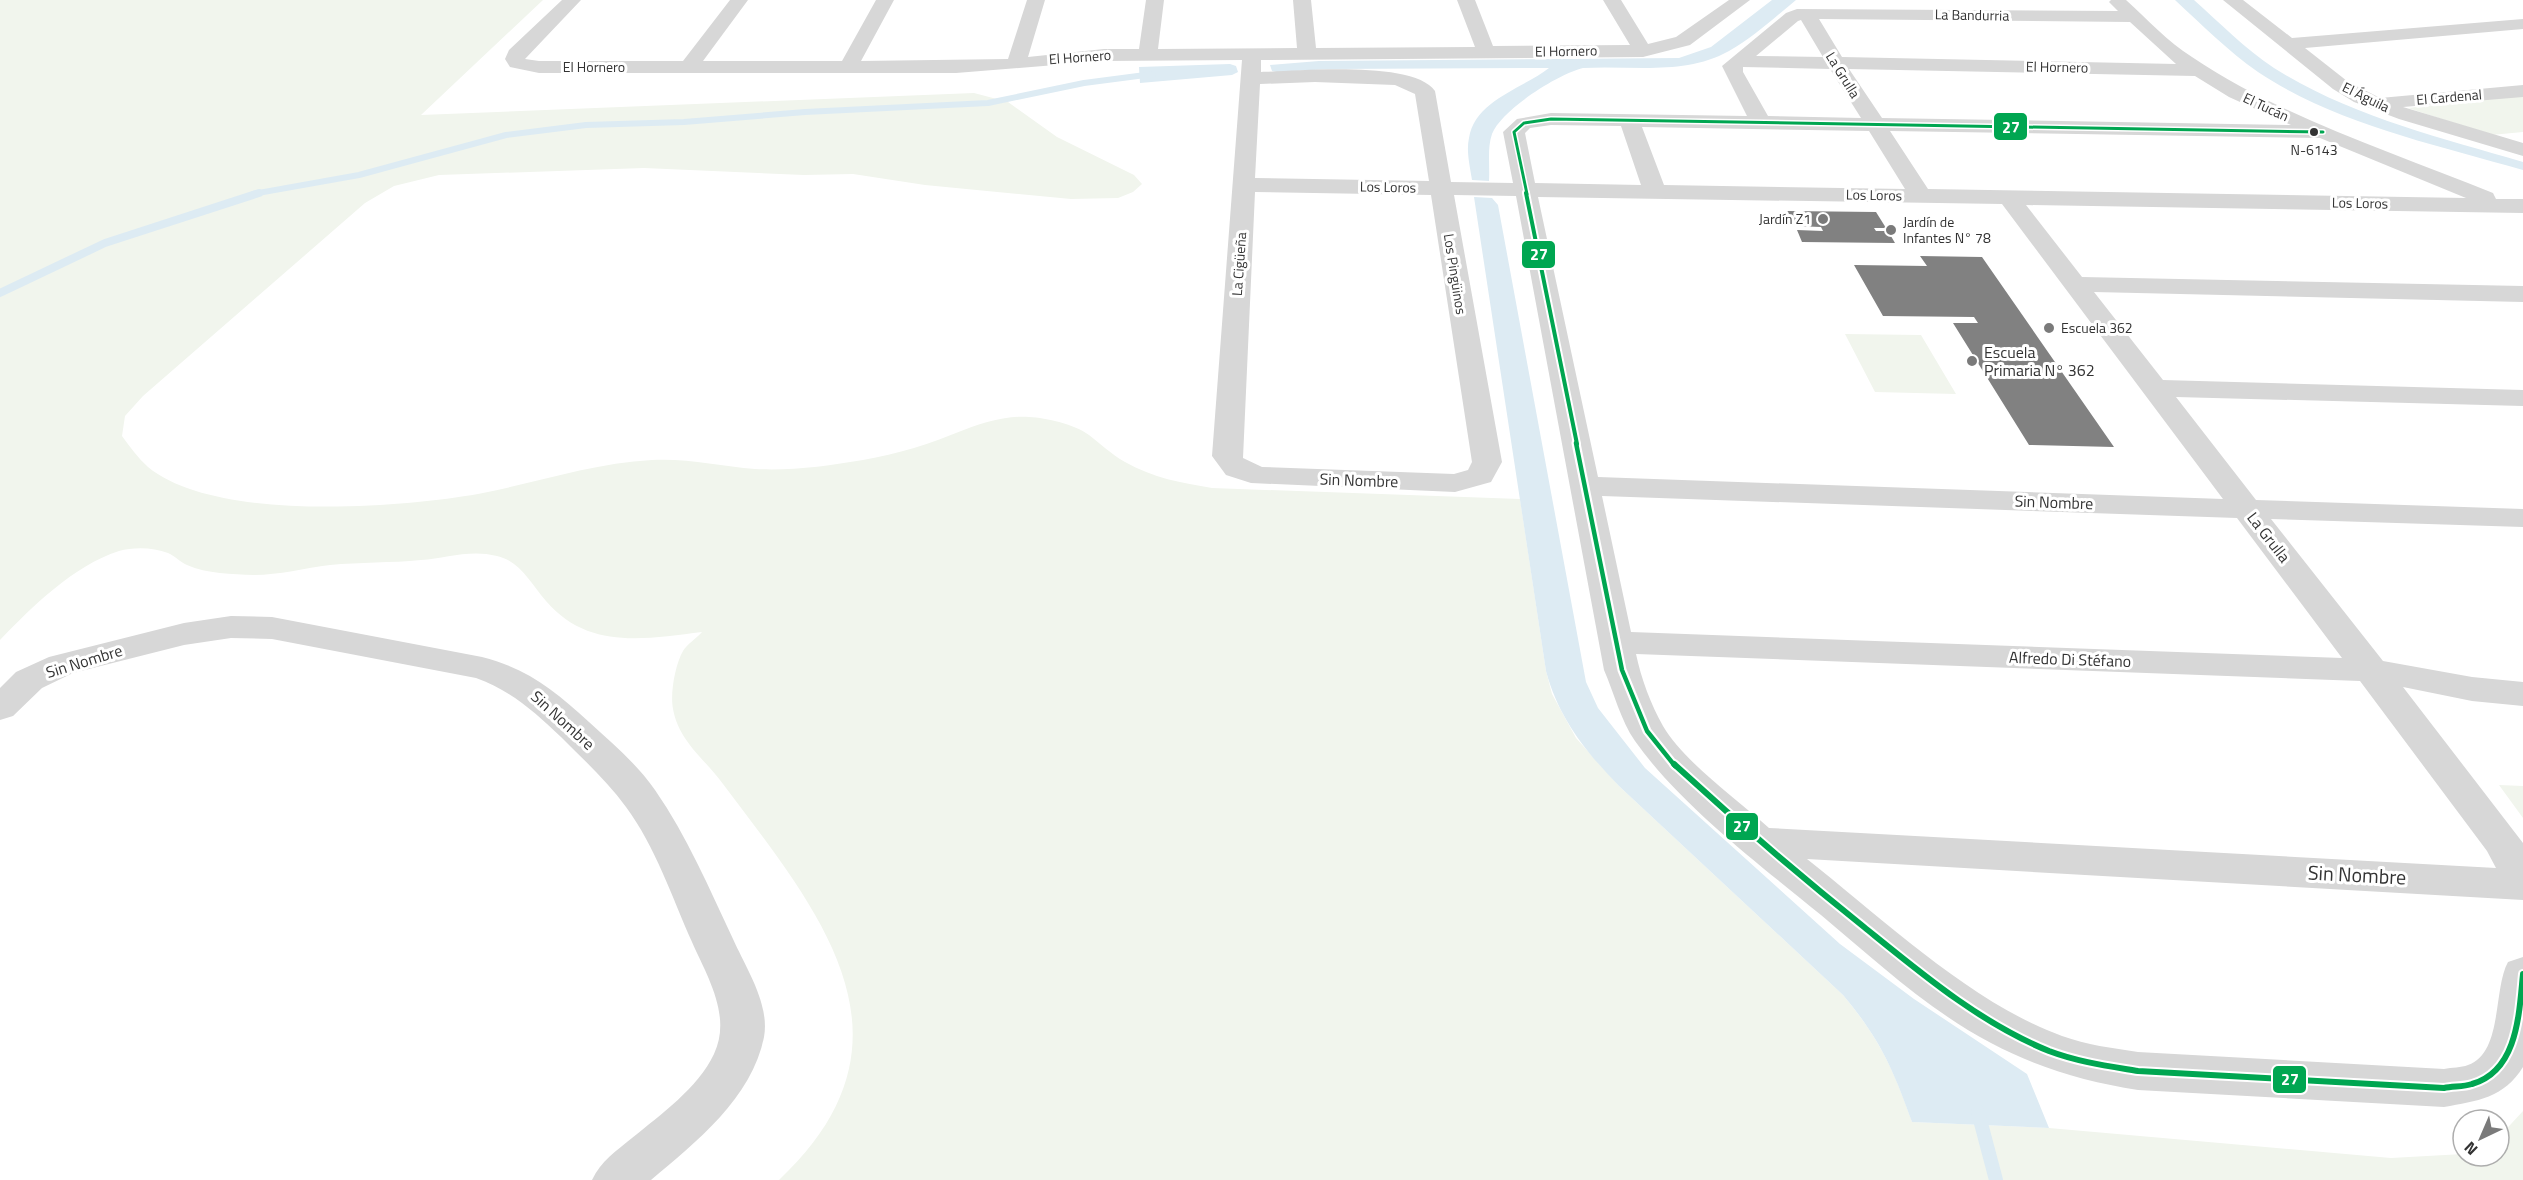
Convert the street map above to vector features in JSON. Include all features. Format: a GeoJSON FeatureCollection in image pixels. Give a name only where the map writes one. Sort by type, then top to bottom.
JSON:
{"type":"FeatureCollection","features":[{"type":"Feature","properties":{"kind":"street","name":"El Hornero"},"geometry":{"type":"LineString","coordinates":[[572,0],[516,54],[514,59],[517,63],[540,67],[980,67],[1078,56],[1148,54],[1643,51]]}},
{"type":"Feature","properties":{"kind":"street"},"geometry":{"type":"LineString","coordinates":[[688,68],[739,0]]}},
{"type":"Feature","properties":{"kind":"street"},"geometry":{"type":"LineString","coordinates":[[848,67],[885,0]]}},
{"type":"Feature","properties":{"kind":"street"},"geometry":{"type":"LineString","coordinates":[[1016,64],[1036,0]]}},
{"type":"Feature","properties":{"kind":"street"},"geometry":{"type":"LineString","coordinates":[[1148,54],[1155,0]]}},
{"type":"Feature","properties":{"kind":"street"},"geometry":{"type":"LineString","coordinates":[[1302,0],[1307,53]]}},
{"type":"Feature","properties":{"kind":"street"},"geometry":{"type":"LineString","coordinates":[[1448,0],[1466,52]]}},
{"type":"Feature","properties":{"kind":"street"},"geometry":{"type":"LineString","coordinates":[[1466,0],[1486,52]]}},
{"type":"Feature","properties":{"kind":"street"},"geometry":{"type":"LineString","coordinates":[[1612,0],[1643,51],[1683,41],[1741,0]]}},
{"type":"Feature","properties":{"kind":"street","name":"El Tucán"},"geometry":{"type":"LineString","coordinates":[[2116,0],[2198,70],[2252,100],[2322,132],[2513,205]]}},
{"type":"Feature","properties":{"kind":"street","name":"El Águila"},"geometry":{"type":"LineString","coordinates":[[2232,0],[2349,92],[2374,104],[2523,150]]}},
{"type":"Feature","properties":{"kind":"street"},"geometry":{"type":"LineString","coordinates":[[1761,123],[1733,72],[1732,66],[1792,17],[1813,6]]}},
{"type":"Feature","properties":{"kind":"street","name":"La Bandurria"},"geometry":{"type":"LineString","coordinates":[[1813,6],[2135,17]]}},
{"type":"Feature","properties":{"kind":"street","name":"La Grulla"},"geometry":{"type":"LineString","coordinates":[[1813,6],[1811,24],[1921,196]]}},
{"type":"Feature","properties":{"kind":"street"},"geometry":{"type":"LineString","coordinates":[[2288,44],[2515,25],[2523,39]]}},
{"type":"Feature","properties":{"kind":"street","name":"La Cigüeña"},"geometry":{"type":"LineString","coordinates":[[1237,470],[1230,464],[1227,456],[1252,54]]}},
{"type":"Feature","properties":{"kind":"street","name":"El Hornero"},"geometry":{"type":"LineString","coordinates":[[1737,61],[2198,70]]}},
{"type":"Feature","properties":{"kind":"street","name":"Los Pingüinos"},"geometry":{"type":"LineString","coordinates":[[1251,78],[1375,76],[1408,81],[1425,91],[1487,462],[1480,476]]}},
{"type":"Feature","properties":{"kind":"street","name":"El Cardenal"},"geometry":{"type":"LineString","coordinates":[[2374,104],[2523,91]]}},
{"type":"Feature","properties":{"kind":"street"},"geometry":{"type":"LineString","coordinates":[[2322,132],[1551,120],[1524,123],[1514,132],[1615,642],[1633,702],[1647,731],[1671,762],[1759,842],[1923,975],[1964,1005],[2006,1030],[2050,1051],[2094,1064],[2138,1071],[2444,1088],[2473,1084],[2494,1071],[2509,1052],[2516,1031],[2523,974]]}},
{"type":"Feature","properties":{"kind":"street"},"geometry":{"type":"LineString","coordinates":[[1629,121],[1655,191]]}},
{"type":"Feature","properties":{"kind":"street"},"geometry":{"type":"LineString","coordinates":[[2495,141],[2523,138]]}},
{"type":"Feature","properties":{"kind":"street","name":"Los Loros"},"geometry":{"type":"LineString","coordinates":[[1244,185],[2513,205]]}},
{"type":"Feature","properties":{"kind":"street","name":"La Grulla"},"geometry":{"type":"LineString","coordinates":[[2008,197],[2504,843],[2523,883]]}},
{"type":"Feature","properties":{"kind":"street"},"geometry":{"type":"LineString","coordinates":[[2075,284],[2523,294]]}},
{"type":"Feature","properties":{"kind":"street"},"geometry":{"type":"LineString","coordinates":[[2155,388],[2523,398]]}},
{"type":"Feature","properties":{"kind":"street","name":"Sin Nombre"},"geometry":{"type":"LineString","coordinates":[[1237,470],[1262,476],[1444,483],[1469,481],[1480,476]]}},
{"type":"Feature","properties":{"kind":"street","name":"Sin Nombre"},"geometry":{"type":"LineString","coordinates":[[1585,486],[2523,518]]}},
{"type":"Feature","properties":{"kind":"street","name":"Sin Nombre"},"geometry":{"type":"LineString","coordinates":[[0,708],[29,680],[61,666],[184,634],[241,626],[272,628],[482,668],[503,675],[540,696],[611,764],[654,817],[732,984],[742,1015],[742,1036],[738,1055],[727,1075],[696,1110],[616,1180]]}},
{"type":"Feature","properties":{"kind":"street","name":"Alfredo Di Stéfano"},"geometry":{"type":"LineString","coordinates":[[1615,642],[2371,670],[2472,688],[2523,694]]}},
{"type":"Feature","properties":{"kind":"street","name":"Sin Nombre"},"geometry":{"type":"LineString","coordinates":[[1759,842],[2523,883]]}},
{"type":"Feature","properties":{"kind":"shaded area"},"geometry":{"type":"Polygon","coordinates":[[[0,0],[543,0],[421,115],[974,93],[1008,102],[1057,137],[1134,175],[1142,184],[1133,192],[1118,198],[1071,199],[925,185],[853,174],[804,175],[644,168],[439,175],[394,186],[365,203],[143,396],[125,416],[122,436],[148,467],[178,485],[216,496],[260,503],[356,506],[478,494],[586,469],[652,460],[678,460],[755,469],[795,469],[836,464],[908,450],[999,419],[1029,417],[1052,420],[1076,428],[1120,459],[1146,472],[1179,482],[1212,488],[1520,499],[1546,671],[1552,694],[1576,738],[1620,787],[1843,995],[1876,1040],[1899,1086],[1912,1122],[2049,1128],[2391,1158],[2451,1155],[2451,1168],[2511,1168],[2511,1124],[2523,1111],[2523,1180],[779,1180],[824,1128],[847,1077],[853,1026],[843,977],[822,928],[793,880],[723,784],[687,741],[676,721],[672,696],[680,657],[685,648],[702,632],[638,638],[599,634],[580,628],[562,617],[519,568],[505,559],[487,554],[330,565],[254,575],[203,570],[187,565],[162,551],[137,548],[119,551],[86,566],[55,588],[0,640],[0,0]]]}},
{"type":"Feature","properties":{"kind":"shaded area"},"geometry":{"type":"Polygon","coordinates":[[[1772,0],[1796,0],[1747,40],[1712,59],[1676,67],[1583,68],[1546,85],[1518,104],[1497,125],[1490,145],[1489,181],[1472,180],[1468,148],[1473,125],[1490,104],[1549,68],[1330,69],[1277,72],[1272,71],[1270,65],[1319,61],[1679,58],[1711,47],[1772,0]]]}},
{"type":"Feature","properties":{"kind":"shaded area"},"geometry":{"type":"Polygon","coordinates":[[[2175,0],[2194,0],[2253,53],[2303,85],[2395,124],[2523,162],[2523,170],[2386,131],[2320,106],[2288,90],[2247,64],[2175,0]]]}},
{"type":"Feature","properties":{"kind":"shaded area"},"geometry":{"type":"Polygon","coordinates":[[[1230,64],[1236,66],[1238,72],[1232,75],[1140,83],[1139,67],[1230,64]]]}},
{"type":"Feature","properties":{"kind":"shaded area"},"geometry":{"type":"Polygon","coordinates":[[[2523,95],[2523,132],[2491,135],[2408,108],[2523,95]]]}},
{"type":"Feature","properties":{"kind":"shaded area"},"geometry":{"type":"Polygon","coordinates":[[[1474,197],[1492,198],[1498,205],[1586,682],[1598,708],[1645,768],[1840,944],[1914,999],[2027,1074],[2049,1128],[1912,1122],[1884,1055],[1867,1026],[1843,995],[1620,787],[1585,748],[1566,720],[1546,671],[1474,197]]]}},
{"type":"Feature","properties":{"kind":"shaded area"},"geometry":{"type":"Polygon","coordinates":[[[1845,334],[1921,335],[1956,394],[1875,392],[1845,334]]]}},
{"type":"Feature","properties":{"kind":"shaded area"},"geometry":{"type":"Polygon","coordinates":[[[2499,785],[2523,786],[2523,818],[2499,785]]]}},
{"type":"Feature","properties":{"kind":"building"},"geometry":{"type":"Polygon","coordinates":[[[1787,211],[1876,212],[1886,228],[1874,228],[1876,231],[1888,231],[1895,243],[1802,242],[1797,230],[1823,231],[1821,227],[1794,226],[1787,211]]]}},
{"type":"Feature","properties":{"kind":"building"},"geometry":{"type":"Polygon","coordinates":[[[1920,256],[1982,257],[2114,447],[2029,445],[1953,323],[1978,323],[1974,317],[1883,316],[1854,265],[1927,266],[1920,256]]]}},
{"type":"Feature","properties":{"kind":"waterway"},"geometry":{"type":"LineString","coordinates":[[253,194],[359,175],[506,135],[586,125],[684,122],[805,112],[988,103],[1084,83],[1153,74]]}},
{"type":"Feature","properties":{"kind":"waterway"},"geometry":{"type":"LineString","coordinates":[[0,293],[105,243],[259,193]]}},
{"type":"Feature","properties":{"kind":"waterway"},"geometry":{"type":"LineString","coordinates":[[1978,1112],[1996,1180]]}},
{"type":"Feature","properties":{"kind":"transit line","name":"27"},"geometry":{"type":"LineString","coordinates":[[2323,132],[1551,119],[1524,123],[1514,132],[1622,670],[1647,731],[1671,762],[1759,842],[1923,975],[1964,1005],[2006,1030],[2050,1051],[2094,1064],[2138,1071],[2444,1088],[2472,1084],[2487,1077],[2499,1067],[2507,1054],[2517,1022],[2523,974]]}},
{"type":"Feature","properties":{"kind":"place","name":"N-6143"},"geometry":{"type":"Point","coordinates":[2314,132]}},
{"type":"Feature","properties":{"kind":"place","name":"Jardín Z1"},"geometry":{"type":"Point","coordinates":[1823,219]}},
{"type":"Feature","properties":{"kind":"place","name":"Jardín de Infantes N° 78"},"geometry":{"type":"Point","coordinates":[1891,230]}},
{"type":"Feature","properties":{"kind":"place","name":"Escuela 362"},"geometry":{"type":"Point","coordinates":[2049,328]}},
{"type":"Feature","properties":{"kind":"place","name":"Escuela Primaria N° 362"},"geometry":{"type":"Point","coordinates":[1972,361]}}]}
